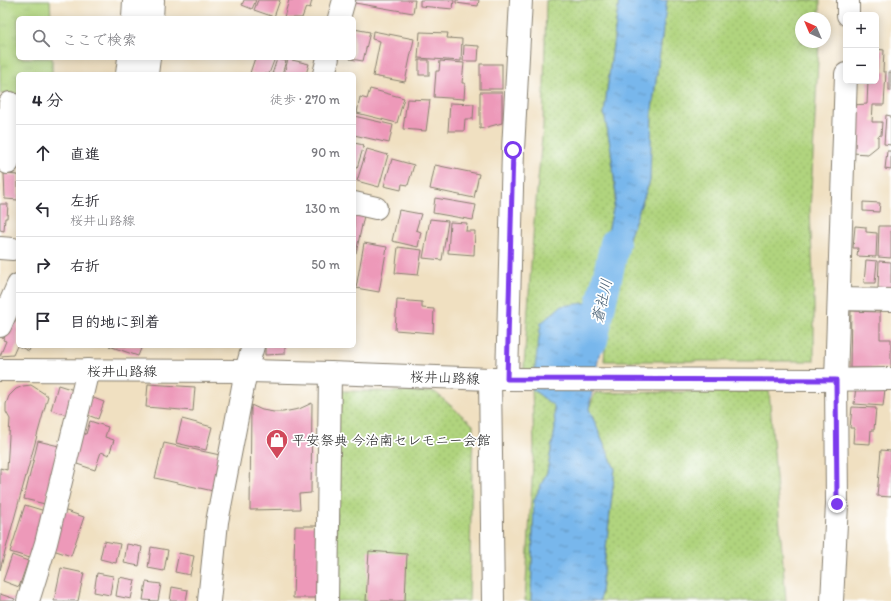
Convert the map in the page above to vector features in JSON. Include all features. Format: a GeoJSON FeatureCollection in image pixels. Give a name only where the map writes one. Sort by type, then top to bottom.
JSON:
{"type":"FeatureCollection","features":[{"type":"Feature","properties":{"kind":"street"},"geometry":{"type":"LineString","coordinates":[[133,16],[134,0]]}},
{"type":"Feature","properties":{"kind":"street"},"geometry":{"type":"LineString","coordinates":[[152,16],[153,0]]}},
{"type":"Feature","properties":{"kind":"street"},"geometry":{"type":"LineString","coordinates":[[340,16],[344,0]]}},
{"type":"Feature","properties":{"kind":"street"},"geometry":{"type":"LineString","coordinates":[[493,601],[507,379],[513,150],[521,0]]}},
{"type":"Feature","properties":{"kind":"street"},"geometry":{"type":"LineString","coordinates":[[848,0],[848,12]]}},
{"type":"Feature","properties":{"kind":"street"},"geometry":{"type":"LineString","coordinates":[[127,72],[129,60]]}},
{"type":"Feature","properties":{"kind":"street"},"geometry":{"type":"LineString","coordinates":[[147,72],[149,60]]}},
{"type":"Feature","properties":{"kind":"street"},"geometry":{"type":"LineString","coordinates":[[324,72],[328,60]]}},
{"type":"Feature","properties":{"kind":"street"},"geometry":{"type":"LineString","coordinates":[[832,601],[837,504],[826,380],[838,299],[846,84]]}},
{"type":"Feature","properties":{"kind":"street"},"geometry":{"type":"LineString","coordinates":[[8,163],[9,103]]}},
{"type":"Feature","properties":{"kind":"street"},"geometry":{"type":"LineString","coordinates":[[356,203],[376,208]]}},
{"type":"Feature","properties":{"kind":"street"},"geometry":{"type":"LineString","coordinates":[[0,326],[16,290]]}},
{"type":"Feature","properties":{"kind":"street"},"geometry":{"type":"LineString","coordinates":[[838,299],[891,300]]}},
{"type":"Feature","properties":{"kind":"street"},"geometry":{"type":"LineString","coordinates":[[210,601],[217,522],[246,372],[252,348]]}},
{"type":"Feature","properties":{"kind":"street","name":"桜井山路線"},"geometry":{"type":"LineString","coordinates":[[0,370],[330,373],[507,379],[891,379]]}},
{"type":"Feature","properties":{"kind":"street"},"geometry":{"type":"LineString","coordinates":[[28,601],[46,543],[88,370]]}},
{"type":"Feature","properties":{"kind":"street"},"geometry":{"type":"LineString","coordinates":[[326,601],[330,373]]}},
{"type":"Feature","properties":{"kind":"green space"},"geometry":{"type":"Polygon","coordinates":[[[0,0],[50,0],[51,16],[16,16],[16,60],[52,60],[52,72],[16,72],[16,94],[0,94],[0,0]]]}},
{"type":"Feature","properties":{"kind":"green space"},"geometry":{"type":"Polygon","coordinates":[[[546,0],[619,0],[604,113],[611,150],[616,196],[602,258],[609,300],[630,235],[650,181],[652,110],[667,0],[820,0],[820,12],[795,12],[795,48],[819,48],[810,211],[814,299],[814,361],[604,361],[609,301],[554,406],[555,429],[547,472],[534,500],[531,601],[525,601],[534,446],[532,389],[523,380],[534,222],[543,127],[546,0]]]}},
{"type":"Feature","properties":{"kind":"green space"},"geometry":{"type":"Polygon","coordinates":[[[339,391],[435,392],[473,425],[469,601],[334,601],[339,391]]]}},
{"type":"Feature","properties":{"kind":"green space"},"geometry":{"type":"Polygon","coordinates":[[[769,391],[786,601],[600,601],[615,469],[589,409],[595,393],[769,391]]]}},
{"type":"Feature","properties":{"kind":"water"},"geometry":{"type":"Polygon","coordinates":[[[619,0],[667,0],[652,110],[650,181],[630,235],[609,301],[589,409],[615,469],[600,601],[531,601],[534,500],[547,472],[555,429],[554,406],[532,389],[541,323],[561,306],[609,300],[602,258],[616,196],[611,150],[604,113],[619,0]]]}},
{"type":"Feature","properties":{"kind":"building"},"geometry":{"type":"Polygon","coordinates":[[[244,0],[256,0],[252,9],[242,5],[244,0]]]}},
{"type":"Feature","properties":{"kind":"building"},"geometry":{"type":"Polygon","coordinates":[[[258,0],[280,0],[274,16],[254,10],[258,0]]]}},
{"type":"Feature","properties":{"kind":"building"},"geometry":{"type":"Polygon","coordinates":[[[289,0],[312,0],[310,8],[306,7],[303,16],[284,16],[289,0]]]}},
{"type":"Feature","properties":{"kind":"building"},"geometry":{"type":"Polygon","coordinates":[[[349,0],[415,0],[413,13],[349,2],[349,0]]]}},
{"type":"Feature","properties":{"kind":"building"},"geometry":{"type":"Polygon","coordinates":[[[420,0],[454,0],[453,9],[420,6],[420,0]]]}},
{"type":"Feature","properties":{"kind":"building"},"geometry":{"type":"Polygon","coordinates":[[[456,0],[479,0],[478,6],[456,3],[456,0]]]}},
{"type":"Feature","properties":{"kind":"building"},"geometry":{"type":"Polygon","coordinates":[[[356,29],[370,32],[363,61],[356,60],[356,29]]]}},
{"type":"Feature","properties":{"kind":"building"},"geometry":{"type":"Polygon","coordinates":[[[373,31],[414,39],[405,82],[373,76],[380,41],[372,39],[373,31]]]}},
{"type":"Feature","properties":{"kind":"building"},"geometry":{"type":"Polygon","coordinates":[[[420,32],[448,33],[447,38],[462,39],[461,61],[418,58],[420,32]]]}},
{"type":"Feature","properties":{"kind":"building"},"geometry":{"type":"Polygon","coordinates":[[[464,45],[479,46],[478,61],[463,61],[464,45]]]}},
{"type":"Feature","properties":{"kind":"building"},"geometry":{"type":"Polygon","coordinates":[[[879,49],[884,50],[883,72],[886,72],[884,105],[873,105],[872,122],[882,122],[881,135],[878,136],[878,146],[868,154],[852,153],[853,105],[867,104],[868,84],[879,84],[879,49]]]}},
{"type":"Feature","properties":{"kind":"building"},"geometry":{"type":"Polygon","coordinates":[[[254,60],[274,60],[270,72],[250,72],[254,60]]]}},
{"type":"Feature","properties":{"kind":"building"},"geometry":{"type":"Polygon","coordinates":[[[277,60],[286,61],[283,72],[273,72],[277,60]]]}},
{"type":"Feature","properties":{"kind":"building"},"geometry":{"type":"Polygon","coordinates":[[[288,60],[309,64],[307,72],[285,72],[288,60]]]}},
{"type":"Feature","properties":{"kind":"building"},"geometry":{"type":"Polygon","coordinates":[[[419,60],[429,60],[429,75],[419,75],[419,60]]]}},
{"type":"Feature","properties":{"kind":"building"},"geometry":{"type":"Polygon","coordinates":[[[440,61],[464,63],[462,83],[465,83],[464,99],[434,97],[436,71],[439,71],[440,61]]]}},
{"type":"Feature","properties":{"kind":"building"},"geometry":{"type":"Polygon","coordinates":[[[480,64],[502,64],[502,89],[480,89],[480,64]]]}},
{"type":"Feature","properties":{"kind":"building"},"geometry":{"type":"Polygon","coordinates":[[[889,72],[891,72],[891,91],[889,91],[889,72]]]}},
{"type":"Feature","properties":{"kind":"building"},"geometry":{"type":"Polygon","coordinates":[[[370,89],[404,98],[397,123],[357,113],[360,97],[367,99],[370,89]]]}},
{"type":"Feature","properties":{"kind":"building"},"geometry":{"type":"Polygon","coordinates":[[[480,92],[502,92],[502,123],[480,129],[480,92]]]}},
{"type":"Feature","properties":{"kind":"building"},"geometry":{"type":"Polygon","coordinates":[[[407,99],[430,100],[426,131],[403,129],[407,99]]]}},
{"type":"Feature","properties":{"kind":"building"},"geometry":{"type":"Polygon","coordinates":[[[450,103],[474,104],[473,119],[465,119],[464,131],[448,131],[450,103]]]}},
{"type":"Feature","properties":{"kind":"building"},"geometry":{"type":"Polygon","coordinates":[[[886,115],[891,116],[891,145],[884,144],[886,115]]]}},
{"type":"Feature","properties":{"kind":"building"},"geometry":{"type":"Polygon","coordinates":[[[356,116],[393,125],[389,143],[356,135],[356,116]]]}},
{"type":"Feature","properties":{"kind":"building"},"geometry":{"type":"Polygon","coordinates":[[[356,143],[364,145],[356,168],[356,143]]]}},
{"type":"Feature","properties":{"kind":"building"},"geometry":{"type":"Polygon","coordinates":[[[367,149],[388,155],[379,187],[357,181],[367,149]]]}},
{"type":"Feature","properties":{"kind":"building"},"geometry":{"type":"Polygon","coordinates":[[[887,151],[891,151],[891,170],[885,169],[887,151]]]}},
{"type":"Feature","properties":{"kind":"building"},"geometry":{"type":"Polygon","coordinates":[[[392,159],[414,165],[408,185],[402,184],[401,190],[384,186],[392,159]]]}},
{"type":"Feature","properties":{"kind":"building"},"geometry":{"type":"Polygon","coordinates":[[[435,165],[479,174],[474,198],[430,189],[435,165]]]}},
{"type":"Feature","properties":{"kind":"building"},"geometry":{"type":"Polygon","coordinates":[[[4,174],[16,175],[16,200],[5,199],[4,174]]]}},
{"type":"Feature","properties":{"kind":"building"},"geometry":{"type":"Polygon","coordinates":[[[435,198],[476,205],[473,220],[433,213],[435,198]]]}},
{"type":"Feature","properties":{"kind":"building"},"geometry":{"type":"Polygon","coordinates":[[[863,202],[880,203],[879,212],[863,211],[863,202]]]}},
{"type":"Feature","properties":{"kind":"building"},"geometry":{"type":"Polygon","coordinates":[[[0,204],[8,204],[4,231],[0,230],[0,204]]]}},
{"type":"Feature","properties":{"kind":"building"},"geometry":{"type":"Polygon","coordinates":[[[356,209],[365,211],[356,253],[356,209]]]}},
{"type":"Feature","properties":{"kind":"building"},"geometry":{"type":"Polygon","coordinates":[[[399,210],[421,214],[416,230],[421,232],[418,247],[392,241],[399,210]]]}},
{"type":"Feature","properties":{"kind":"building"},"geometry":{"type":"Polygon","coordinates":[[[430,219],[448,221],[442,260],[423,258],[430,219]]]}},
{"type":"Feature","properties":{"kind":"building"},"geometry":{"type":"Polygon","coordinates":[[[450,222],[467,223],[466,231],[475,231],[474,255],[448,253],[450,222]]]}},
{"type":"Feature","properties":{"kind":"building"},"geometry":{"type":"Polygon","coordinates":[[[855,226],[866,227],[866,232],[877,233],[876,257],[857,256],[858,248],[853,248],[855,226]]]}},
{"type":"Feature","properties":{"kind":"building"},"geometry":{"type":"Polygon","coordinates":[[[879,226],[891,226],[891,258],[878,257],[879,226]]]}},
{"type":"Feature","properties":{"kind":"building"},"geometry":{"type":"Polygon","coordinates":[[[364,243],[387,247],[379,292],[356,288],[364,243]]]}},
{"type":"Feature","properties":{"kind":"building"},"geometry":{"type":"Polygon","coordinates":[[[398,247],[422,250],[418,275],[395,273],[398,247]]]}},
{"type":"Feature","properties":{"kind":"building"},"geometry":{"type":"Polygon","coordinates":[[[866,260],[877,261],[875,283],[864,283],[866,260]]]}},
{"type":"Feature","properties":{"kind":"building"},"geometry":{"type":"Polygon","coordinates":[[[879,261],[891,262],[891,289],[878,288],[879,261]]]}},
{"type":"Feature","properties":{"kind":"building"},"geometry":{"type":"Polygon","coordinates":[[[397,300],[422,302],[422,308],[434,309],[433,333],[395,330],[397,300]]]}},
{"type":"Feature","properties":{"kind":"building"},"geometry":{"type":"Polygon","coordinates":[[[851,311],[880,312],[880,339],[891,339],[891,368],[850,368],[851,311]]]}},
{"type":"Feature","properties":{"kind":"building"},"geometry":{"type":"Polygon","coordinates":[[[12,319],[16,321],[16,348],[13,355],[0,356],[6,341],[3,340],[12,319]]]}},
{"type":"Feature","properties":{"kind":"building"},"geometry":{"type":"Polygon","coordinates":[[[22,348],[30,348],[29,351],[22,348]]]}},
{"type":"Feature","properties":{"kind":"building"},"geometry":{"type":"Polygon","coordinates":[[[115,348],[141,348],[138,356],[115,348]]]}},
{"type":"Feature","properties":{"kind":"building"},"geometry":{"type":"Polygon","coordinates":[[[265,348],[285,348],[285,354],[265,355],[265,348]]]}},
{"type":"Feature","properties":{"kind":"building"},"geometry":{"type":"Polygon","coordinates":[[[148,384],[195,387],[193,411],[146,407],[148,384]]]}},
{"type":"Feature","properties":{"kind":"building"},"geometry":{"type":"Polygon","coordinates":[[[31,385],[48,396],[0,570],[0,468],[7,470],[10,419],[6,412],[6,404],[9,396],[16,389],[31,385]]]}},
{"type":"Feature","properties":{"kind":"building"},"geometry":{"type":"Polygon","coordinates":[[[58,385],[77,391],[70,416],[51,410],[58,385]]]}},
{"type":"Feature","properties":{"kind":"building"},"geometry":{"type":"Polygon","coordinates":[[[856,386],[885,389],[883,406],[854,404],[856,386]]]}},
{"type":"Feature","properties":{"kind":"building"},"geometry":{"type":"Polygon","coordinates":[[[91,397],[104,402],[98,419],[85,414],[91,397]]]}},
{"type":"Feature","properties":{"kind":"building"},"geometry":{"type":"Polygon","coordinates":[[[312,403],[311,493],[299,494],[300,509],[250,510],[251,405],[262,410],[283,412],[299,409],[312,403]]]}},
{"type":"Feature","properties":{"kind":"building"},"geometry":{"type":"Polygon","coordinates":[[[852,407],[876,408],[874,430],[871,430],[870,444],[853,443],[854,428],[850,428],[852,407]]]}},
{"type":"Feature","properties":{"kind":"building"},"geometry":{"type":"Polygon","coordinates":[[[182,419],[212,427],[206,450],[176,443],[182,419]]]}},
{"type":"Feature","properties":{"kind":"building"},"geometry":{"type":"Polygon","coordinates":[[[90,421],[108,427],[105,437],[114,440],[109,455],[101,452],[95,470],[68,461],[78,432],[86,434],[90,421]]]}},
{"type":"Feature","properties":{"kind":"building"},"geometry":{"type":"Polygon","coordinates":[[[38,441],[59,446],[45,504],[24,499],[38,441]]]}},
{"type":"Feature","properties":{"kind":"building"},"geometry":{"type":"Polygon","coordinates":[[[164,443],[220,455],[213,491],[155,478],[164,443]]]}},
{"type":"Feature","properties":{"kind":"building"},"geometry":{"type":"Polygon","coordinates":[[[881,450],[891,451],[891,497],[877,496],[881,450]]]}},
{"type":"Feature","properties":{"kind":"building"},"geometry":{"type":"Polygon","coordinates":[[[25,505],[45,511],[30,558],[10,552],[25,505]]]}},
{"type":"Feature","properties":{"kind":"building"},"geometry":{"type":"Polygon","coordinates":[[[63,510],[84,517],[71,556],[50,549],[63,510]]]}},
{"type":"Feature","properties":{"kind":"building"},"geometry":{"type":"Polygon","coordinates":[[[295,526],[321,526],[319,598],[293,598],[295,526]]]}},
{"type":"Feature","properties":{"kind":"building"},"geometry":{"type":"Polygon","coordinates":[[[104,541],[120,544],[116,563],[100,559],[104,541]]]}},
{"type":"Feature","properties":{"kind":"building"},"geometry":{"type":"Polygon","coordinates":[[[127,544],[142,547],[139,566],[124,563],[127,544]]]}},
{"type":"Feature","properties":{"kind":"building"},"geometry":{"type":"Polygon","coordinates":[[[151,547],[168,550],[164,571],[148,568],[151,547]]]}},
{"type":"Feature","properties":{"kind":"building"},"geometry":{"type":"Polygon","coordinates":[[[369,551],[407,554],[405,601],[366,601],[369,551]]]}},
{"type":"Feature","properties":{"kind":"building"},"geometry":{"type":"Polygon","coordinates":[[[179,553],[194,556],[190,575],[175,572],[179,553]]]}},
{"type":"Feature","properties":{"kind":"building"},"geometry":{"type":"Polygon","coordinates":[[[12,555],[28,561],[19,587],[3,581],[12,555]]]}},
{"type":"Feature","properties":{"kind":"building"},"geometry":{"type":"Polygon","coordinates":[[[61,568],[84,573],[78,601],[54,601],[61,568]]]}},
{"type":"Feature","properties":{"kind":"building"},"geometry":{"type":"Polygon","coordinates":[[[97,573],[113,576],[110,595],[94,592],[97,573]]]}},
{"type":"Feature","properties":{"kind":"building"},"geometry":{"type":"Polygon","coordinates":[[[119,577],[135,580],[131,599],[116,596],[119,577]]]}},
{"type":"Feature","properties":{"kind":"building"},"geometry":{"type":"Polygon","coordinates":[[[146,582],[161,584],[158,601],[143,600],[146,582]]]}},
{"type":"Feature","properties":{"kind":"building"},"geometry":{"type":"Polygon","coordinates":[[[172,587],[188,590],[186,601],[170,601],[172,587]]]}},
{"type":"Feature","properties":{"kind":"building"},"geometry":{"type":"Polygon","coordinates":[[[0,594],[15,599],[14,601],[0,601],[0,594]]]}},
{"type":"Feature","properties":{"kind":"waterway","name":"蒼社川"},"geometry":{"type":"LineString","coordinates":[[593,340],[615,243]]}},
{"type":"Feature","properties":{"kind":"place","name":"平安祭典 今治南セレモニー会館"},"geometry":{"type":"Point","coordinates":[277,460]}},
{"type":"Feature","properties":{"kind":"route"},"geometry":{"type":"LineString","coordinates":[[513,150],[507,379],[836,380],[837,504]]}}]}
